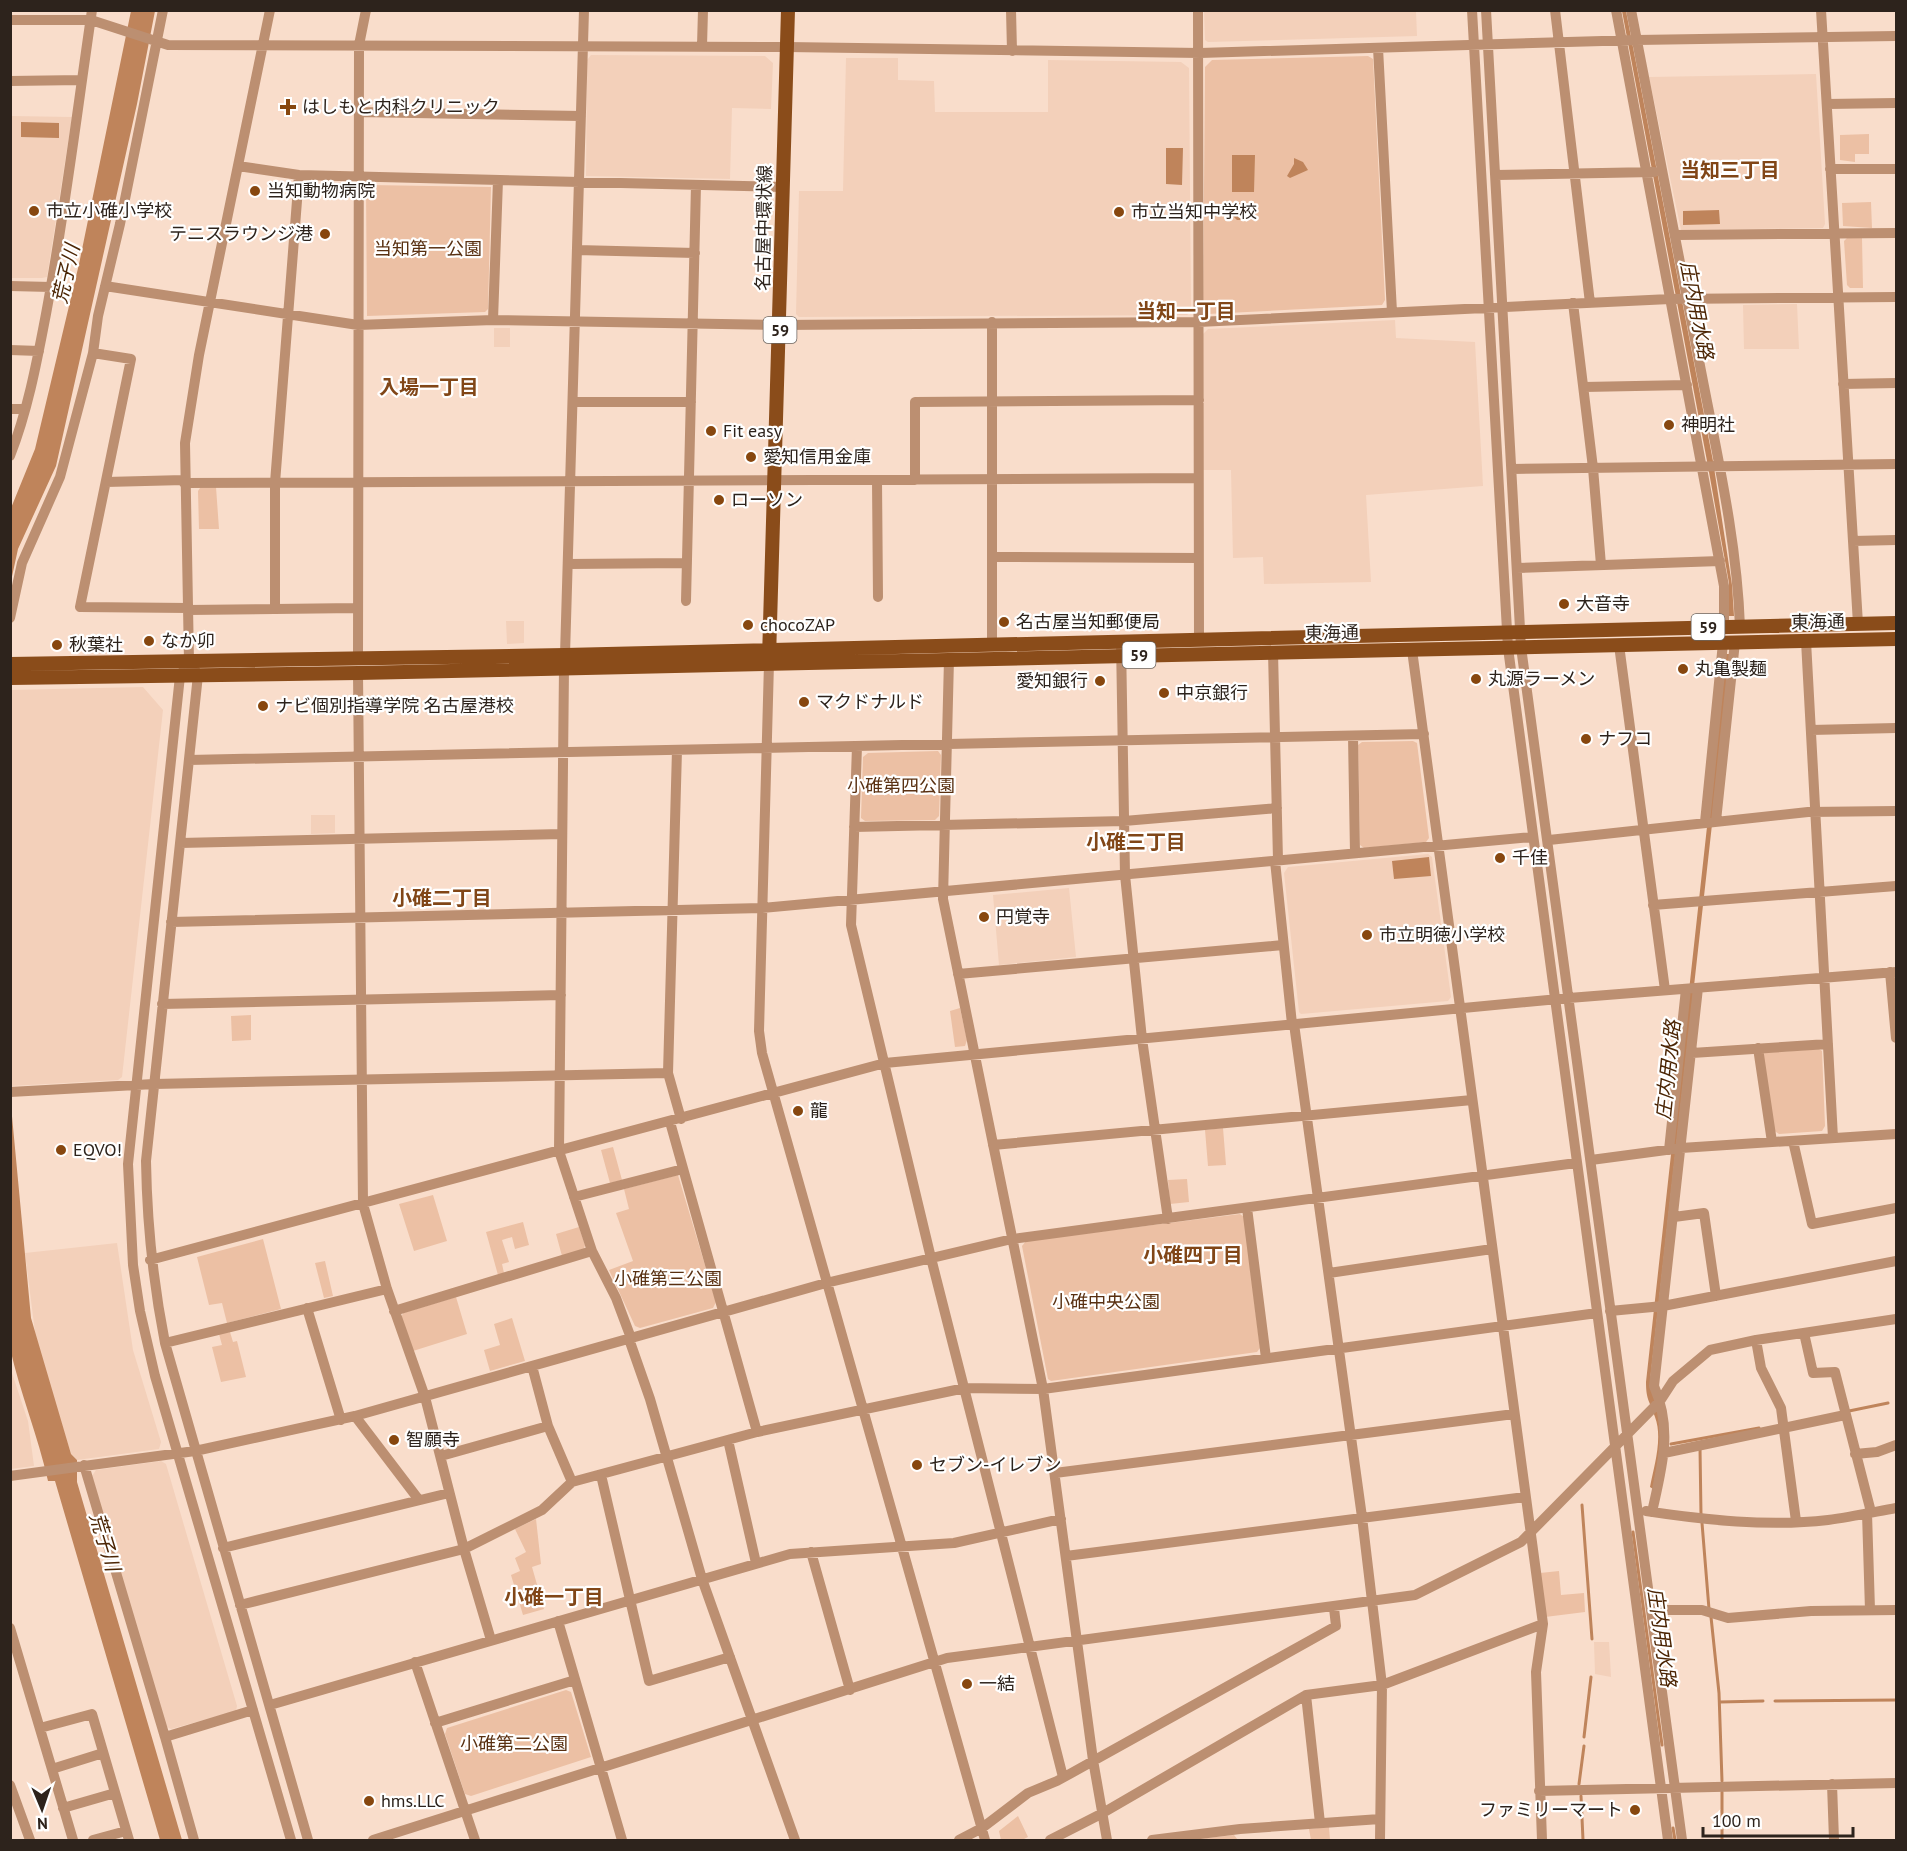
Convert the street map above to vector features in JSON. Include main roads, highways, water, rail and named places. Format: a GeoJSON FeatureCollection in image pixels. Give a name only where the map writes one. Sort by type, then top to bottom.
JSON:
{"type":"FeatureCollection","features":[{"type":"Feature","properties":{"kind":"main road","name":"名古屋中環状線"},"geometry":{"type":"LineString","coordinates":[[769,656],[776,480],[788,10]]}},
{"type":"Feature","properties":{"kind":"main road","name":"東海通"},"geometry":{"type":"LineString","coordinates":[[769,656],[949,659],[1121,649],[1199,640],[1896,623]]}},
{"type":"Feature","properties":{"kind":"main road","name":"東海通"},"geometry":{"type":"LineString","coordinates":[[769,656],[992,645],[1273,652],[1896,639]]}},
{"type":"Feature","properties":{"kind":"main road"},"geometry":{"type":"LineString","coordinates":[[10,678],[180,676],[358,666],[769,656]]}},
{"type":"Feature","properties":{"kind":"main road"},"geometry":{"type":"LineString","coordinates":[[10,664],[189,661],[358,666]]}},
{"type":"Feature","properties":{"kind":"waterway"},"geometry":{"type":"LineString","coordinates":[[1849,1411],[1888,1403]]}},
{"type":"Feature","properties":{"kind":"waterway"},"geometry":{"type":"LineString","coordinates":[[1671,1444],[1759,1428]]}},
{"type":"Feature","properties":{"kind":"waterway"},"geometry":{"type":"LineString","coordinates":[[1700,1448],[1701,1515]]}},
{"type":"Feature","properties":{"kind":"waterway"},"geometry":{"type":"LineString","coordinates":[[1582,1505],[1592,1639]]}},
{"type":"Feature","properties":{"kind":"waterway"},"geometry":{"type":"LineString","coordinates":[[1702,1523],[1709,1609]]}},
{"type":"Feature","properties":{"kind":"waterway","name":"庄内用水路"},"geometry":{"type":"LineString","coordinates":[[1633,1532],[1662,1745]]}},
{"type":"Feature","properties":{"kind":"waterway"},"geometry":{"type":"LineString","coordinates":[[1711,1617],[1719,1693],[1722,1781]]}},
{"type":"Feature","properties":{"kind":"waterway"},"geometry":{"type":"LineString","coordinates":[[1584,1737],[1591,1677]]}},
{"type":"Feature","properties":{"kind":"waterway"},"geometry":{"type":"LineString","coordinates":[[1775,1701],[1896,1700]]}},
{"type":"Feature","properties":{"kind":"waterway"},"geometry":{"type":"LineString","coordinates":[[1720,1702],[1763,1701]]}},
{"type":"Feature","properties":{"kind":"waterway"},"geometry":{"type":"LineString","coordinates":[[1579,1784],[1584,1746]]}},
{"type":"Feature","properties":{"kind":"waterway"},"geometry":{"type":"LineString","coordinates":[[1722,1792],[1722,1840]]}},
{"type":"Feature","properties":{"kind":"waterway"},"geometry":{"type":"LineString","coordinates":[[1581,1796],[1583,1840]]}},
{"type":"Feature","properties":{"kind":"waterway","name":"庄内用水路"},"geometry":{"type":"LineString","coordinates":[[1673,1828],[1675,1840]]}},
{"type":"Feature","properties":{"kind":"place","name":"はしもと内科クリニック"},"geometry":{"type":"Point","coordinates":[288,107]}},
{"type":"Feature","properties":{"kind":"place","name":"当知動物病院"},"geometry":{"type":"Point","coordinates":[255,191]}},
{"type":"Feature","properties":{"kind":"place","name":"市立小碓小学校"},"geometry":{"type":"Point","coordinates":[34,211]}},
{"type":"Feature","properties":{"kind":"place","name":"市立当知中学校"},"geometry":{"type":"Point","coordinates":[1119,212]}},
{"type":"Feature","properties":{"kind":"place","name":"テニスラウンジ港"},"geometry":{"type":"Point","coordinates":[325,234]}},
{"type":"Feature","properties":{"kind":"place","name":"神明社"},"geometry":{"type":"Point","coordinates":[1669,425]}},
{"type":"Feature","properties":{"kind":"place","name":"Fit easy"},"geometry":{"type":"Point","coordinates":[711,431]}},
{"type":"Feature","properties":{"kind":"place","name":"愛知信用金庫"},"geometry":{"type":"Point","coordinates":[751,457]}},
{"type":"Feature","properties":{"kind":"place","name":"ローソン"},"geometry":{"type":"Point","coordinates":[719,500]}},
{"type":"Feature","properties":{"kind":"place","name":"大音寺"},"geometry":{"type":"Point","coordinates":[1564,604]}},
{"type":"Feature","properties":{"kind":"place","name":"名古屋当知郵便局"},"geometry":{"type":"Point","coordinates":[1004,622]}},
{"type":"Feature","properties":{"kind":"place","name":"chocoZAP"},"geometry":{"type":"Point","coordinates":[748,625]}},
{"type":"Feature","properties":{"kind":"place","name":"なか卯"},"geometry":{"type":"Point","coordinates":[149,641]}},
{"type":"Feature","properties":{"kind":"place","name":"秋葉社"},"geometry":{"type":"Point","coordinates":[57,645]}},
{"type":"Feature","properties":{"kind":"place","name":"丸亀製麺"},"geometry":{"type":"Point","coordinates":[1683,669]}},
{"type":"Feature","properties":{"kind":"place","name":"丸源ラーメン"},"geometry":{"type":"Point","coordinates":[1476,679]}},
{"type":"Feature","properties":{"kind":"place","name":"愛知銀行"},"geometry":{"type":"Point","coordinates":[1100,681]}},
{"type":"Feature","properties":{"kind":"place","name":"中京銀行"},"geometry":{"type":"Point","coordinates":[1164,693]}},
{"type":"Feature","properties":{"kind":"place","name":"マクドナルド"},"geometry":{"type":"Point","coordinates":[804,702]}},
{"type":"Feature","properties":{"kind":"place","name":"ナビ個別指導学院 名古屋港校"},"geometry":{"type":"Point","coordinates":[263,706]}},
{"type":"Feature","properties":{"kind":"place","name":"ナフコ"},"geometry":{"type":"Point","coordinates":[1586,739]}},
{"type":"Feature","properties":{"kind":"place","name":"千佳"},"geometry":{"type":"Point","coordinates":[1500,858]}},
{"type":"Feature","properties":{"kind":"place","name":"円覚寺"},"geometry":{"type":"Point","coordinates":[984,917]}},
{"type":"Feature","properties":{"kind":"place","name":"市立明徳小学校"},"geometry":{"type":"Point","coordinates":[1367,935]}},
{"type":"Feature","properties":{"kind":"place","name":"龍"},"geometry":{"type":"Point","coordinates":[798,1111]}},
{"type":"Feature","properties":{"kind":"place","name":"EQVO!"},"geometry":{"type":"Point","coordinates":[61,1150]}},
{"type":"Feature","properties":{"kind":"place","name":"智願寺"},"geometry":{"type":"Point","coordinates":[394,1440]}},
{"type":"Feature","properties":{"kind":"place","name":"セブン-イレブン"},"geometry":{"type":"Point","coordinates":[917,1465]}},
{"type":"Feature","properties":{"kind":"place","name":"一結"},"geometry":{"type":"Point","coordinates":[967,1684]}},
{"type":"Feature","properties":{"kind":"place","name":"hms.LLC"},"geometry":{"type":"Point","coordinates":[369,1801]}},
{"type":"Feature","properties":{"kind":"place","name":"ファミリーマート"},"geometry":{"type":"Point","coordinates":[1635,1810]}},
{"type":"Feature","properties":{"kind":"district","name":"当知三丁目"},"geometry":{"type":"Point","coordinates":[1730,170]}},
{"type":"Feature","properties":{"kind":"district","name":"当知一丁目"},"geometry":{"type":"Point","coordinates":[1186,311]}},
{"type":"Feature","properties":{"kind":"district","name":"入場一丁目"},"geometry":{"type":"Point","coordinates":[429,387]}},
{"type":"Feature","properties":{"kind":"district","name":"小碓三丁目"},"geometry":{"type":"Point","coordinates":[1136,842]}},
{"type":"Feature","properties":{"kind":"district","name":"小碓二丁目"},"geometry":{"type":"Point","coordinates":[442,898]}},
{"type":"Feature","properties":{"kind":"district","name":"小碓四丁目"},"geometry":{"type":"Point","coordinates":[1193,1255]}},
{"type":"Feature","properties":{"kind":"district","name":"小碓一丁目"},"geometry":{"type":"Point","coordinates":[554,1597]}},
{"type":"Feature","properties":{"kind":"park label","name":"当知第一公園"},"geometry":{"type":"Point","coordinates":[428,249]}},
{"type":"Feature","properties":{"kind":"park label","name":"小碓第四公園"},"geometry":{"type":"Point","coordinates":[901,786]}},
{"type":"Feature","properties":{"kind":"park label","name":"小碓第三公園"},"geometry":{"type":"Point","coordinates":[668,1279]}},
{"type":"Feature","properties":{"kind":"park label","name":"小碓中央公園"},"geometry":{"type":"Point","coordinates":[1106,1302]}},
{"type":"Feature","properties":{"kind":"park label","name":"小碓第二公園"},"geometry":{"type":"Point","coordinates":[514,1744]}},
{"type":"Feature","properties":{"kind":"water label","name":"荒子川"},"geometry":{"type":"Point","coordinates":[66,274]}},
{"type":"Feature","properties":{"kind":"water label","name":"荒子川"},"geometry":{"type":"Point","coordinates":[105,1542]}}]}
